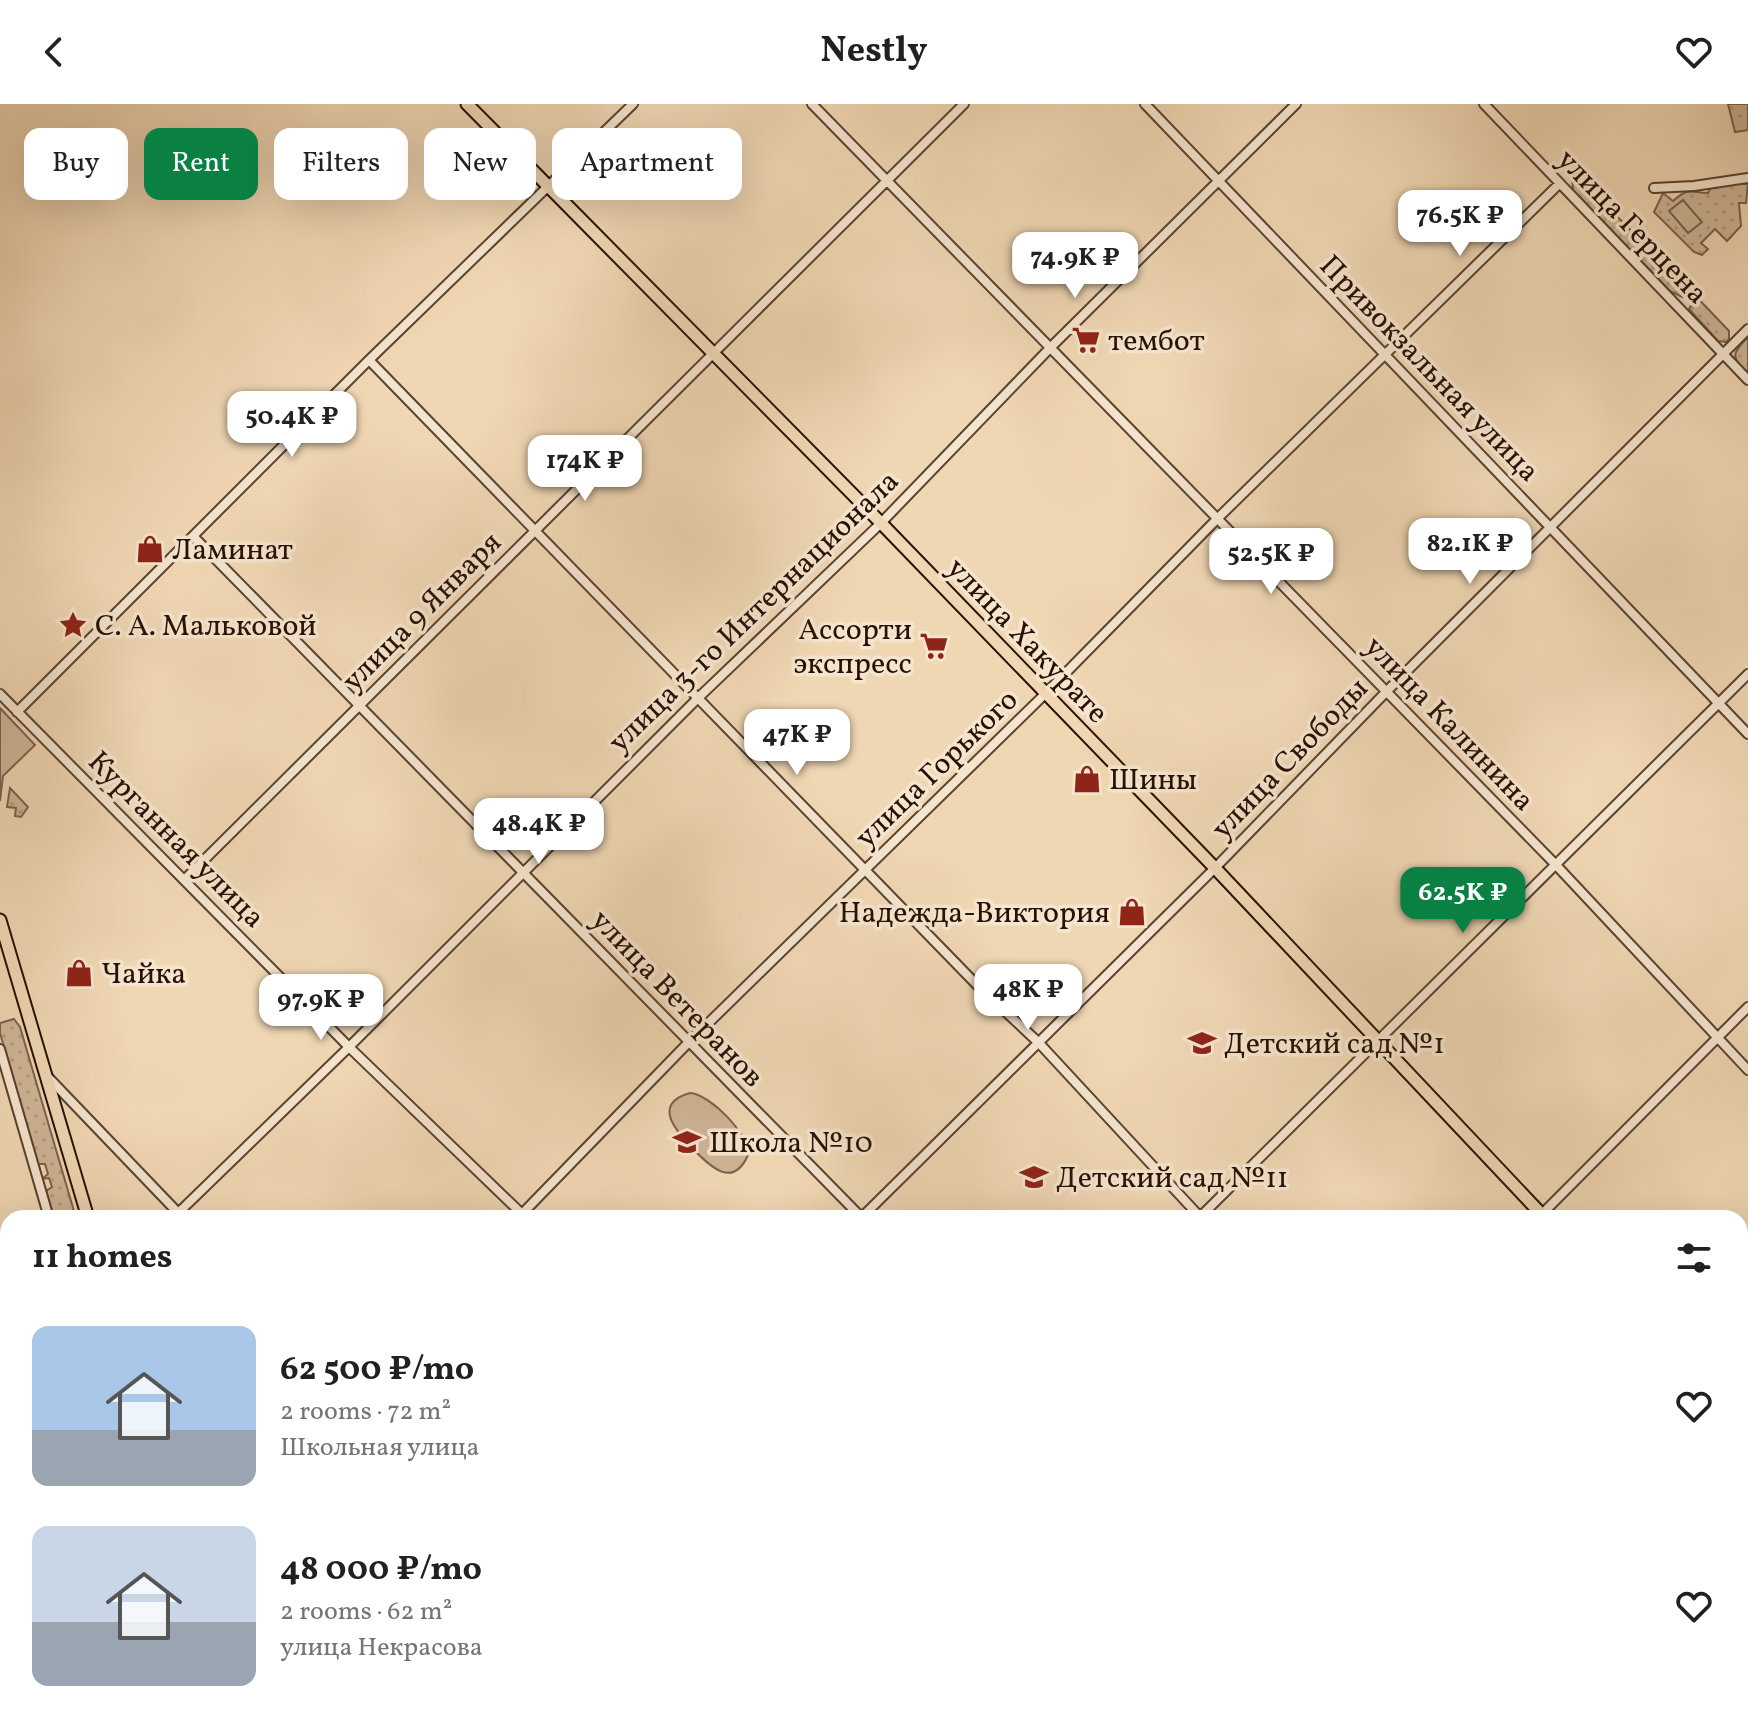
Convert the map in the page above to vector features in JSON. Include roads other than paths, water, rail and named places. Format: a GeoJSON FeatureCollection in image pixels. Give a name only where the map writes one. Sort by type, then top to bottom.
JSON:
{"type":"FeatureCollection","features":[{"type":"Feature","properties":{"kind":"main road","name":"улица Хакурате"},"geometry":{"type":"LineString","coordinates":[[467,104],[1046,693],[1215,868],[1535,1210]]}},
{"type":"Feature","properties":{"kind":"main road"},"geometry":{"type":"LineString","coordinates":[[0,920],[86,1210]]}},
{"type":"Feature","properties":{"kind":"street"},"geometry":{"type":"LineString","coordinates":[[17,712],[369,360],[633,104]]}},
{"type":"Feature","properties":{"kind":"street","name":"улица Калинина"},"geometry":{"type":"LineString","coordinates":[[812,104],[1556,865],[1748,1070]]}},
{"type":"Feature","properties":{"kind":"street","name":"улица 9 Января"},"geometry":{"type":"LineString","coordinates":[[184,880],[964,104]]}},
{"type":"Feature","properties":{"kind":"street","name":"Привокзальная улица"},"geometry":{"type":"LineString","coordinates":[[1145,104],[1748,734]]}},
{"type":"Feature","properties":{"kind":"street","name":"улица 3-го Интернационала"},"geometry":{"type":"LineString","coordinates":[[184,1210],[697,699],[881,523],[1051,347],[1296,104]]}},
{"type":"Feature","properties":{"kind":"street","name":"улица Герцена"},"geometry":{"type":"LineString","coordinates":[[1484,104],[1748,380]]}},
{"type":"Feature","properties":{"kind":"street"},"geometry":{"type":"LineString","coordinates":[[1654,188],[1748,178]]}},
{"type":"Feature","properties":{"kind":"street","name":"улица Горького"},"geometry":{"type":"LineString","coordinates":[[529,1210],[688,1043],[1559,184]]}},
{"type":"Feature","properties":{"kind":"street","name":"улица Свободы"},"geometry":{"type":"LineString","coordinates":[[869,1210],[1215,868],[1748,329]]}},
{"type":"Feature","properties":{"kind":"street"},"geometry":{"type":"LineString","coordinates":[[369,360],[976,984],[1039,1043],[1193,1210]]}},
{"type":"Feature","properties":{"kind":"street","name":"улица Ветеранов"},"geometry":{"type":"LineString","coordinates":[[193,536],[853,1210]]}},
{"type":"Feature","properties":{"kind":"street"},"geometry":{"type":"LineString","coordinates":[[1208,1210],[1748,674]]}},
{"type":"Feature","properties":{"kind":"street","name":"Курганная улица"},"geometry":{"type":"LineString","coordinates":[[0,694],[515,1210]]}},
{"type":"Feature","properties":{"kind":"street"},"geometry":{"type":"LineString","coordinates":[[1549,1210],[1748,1007]]}},
{"type":"Feature","properties":{"kind":"street"},"geometry":{"type":"LineString","coordinates":[[0,1049],[47,1210]]}},
{"type":"Feature","properties":{"kind":"street"},"geometry":{"type":"LineString","coordinates":[[47,1075],[172,1210]]}},
{"type":"Feature","properties":{"kind":"place","name":"тембот"},"geometry":{"type":"Point","coordinates":[1086,340]}},
{"type":"Feature","properties":{"kind":"place","name":"Ламинат"},"geometry":{"type":"Point","coordinates":[150,549]}},
{"type":"Feature","properties":{"kind":"place","name":"С. А. Мальковой"},"geometry":{"type":"Point","coordinates":[73,625]}},
{"type":"Feature","properties":{"kind":"place","name":"Ассорти экспресс"},"geometry":{"type":"Point","coordinates":[934,646]}},
{"type":"Feature","properties":{"kind":"place","name":"Шины"},"geometry":{"type":"Point","coordinates":[1087,779]}},
{"type":"Feature","properties":{"kind":"place","name":"Надежда-Виктория"},"geometry":{"type":"Point","coordinates":[1132,912]}},
{"type":"Feature","properties":{"kind":"place","name":"Чайка"},"geometry":{"type":"Point","coordinates":[79,973]}},
{"type":"Feature","properties":{"kind":"place","name":"Детский сад №1"},"geometry":{"type":"Point","coordinates":[1202,1043]}},
{"type":"Feature","properties":{"kind":"place","name":"Школа №10"},"geometry":{"type":"Point","coordinates":[687,1142]}},
{"type":"Feature","properties":{"kind":"place","name":"Детский сад №11"},"geometry":{"type":"Point","coordinates":[1034,1177]}}]}
